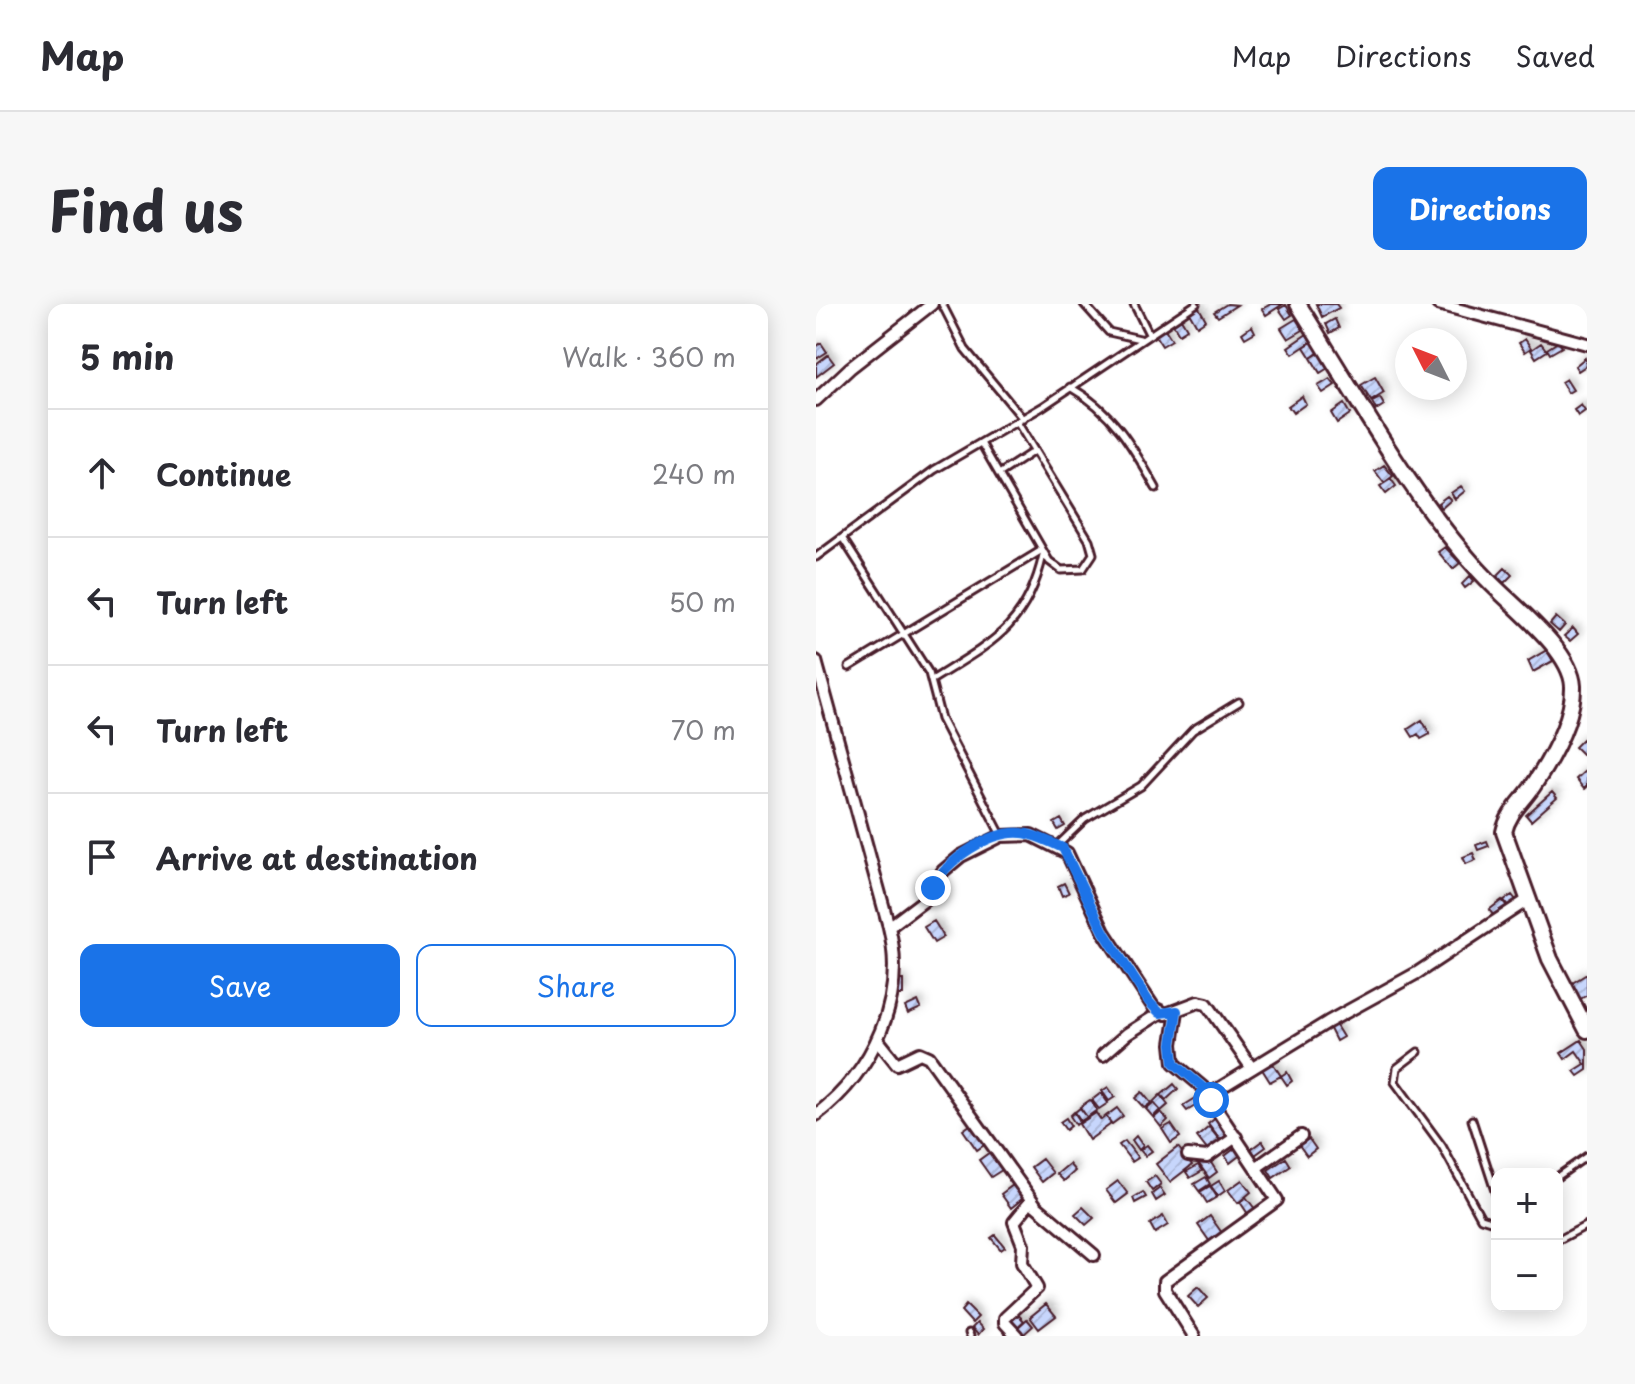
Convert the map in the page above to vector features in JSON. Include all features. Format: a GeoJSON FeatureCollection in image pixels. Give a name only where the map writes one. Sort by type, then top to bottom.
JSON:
{"type":"FeatureCollection","features":[{"type":"Feature","properties":{"kind":"street"},"geometry":{"type":"LineString","coordinates":[[816,400],[850,368],[932,304]]}},
{"type":"Feature","properties":{"kind":"street"},"geometry":{"type":"LineString","coordinates":[[1298,304],[1394,455],[1454,539],[1483,576],[1557,651],[1570,671],[1573,684],[1569,714],[1546,764],[1511,815],[1504,832],[1511,859],[1550,959],[1587,1030]]}},
{"type":"Feature","properties":{"kind":"street"},"geometry":{"type":"LineString","coordinates":[[1438,304],[1587,344]]}},
{"type":"Feature","properties":{"kind":"street"},"geometry":{"type":"LineString","coordinates":[[816,661],[894,946],[893,981],[878,1040],[855,1080],[816,1115]]}},
{"type":"Feature","properties":{"kind":"street"},"geometry":{"type":"LineString","coordinates":[[889,927],[926,899],[949,865],[1001,836],[1024,833],[1058,845],[1067,853],[1104,932],[1149,1002],[1160,1013]]}},
{"type":"Feature","properties":{"kind":"street"},"geometry":{"type":"LineString","coordinates":[[1212,1095],[1251,1067],[1417,973],[1529,899]]}},
{"type":"Feature","properties":{"kind":"street"},"geometry":{"type":"LineString","coordinates":[[1103,1055],[1127,1034],[1160,1013],[1177,1011],[1198,1002],[1207,1004],[1251,1067]]}},
{"type":"Feature","properties":{"kind":"street"},"geometry":{"type":"LineString","coordinates":[[1177,1011],[1172,1044],[1174,1063],[1212,1095],[1213,1104],[1276,1195],[1275,1203],[1165,1281],[1165,1290],[1194,1336]]}},
{"type":"Feature","properties":{"kind":"street"},"geometry":{"type":"LineString","coordinates":[[878,1040],[897,1064],[920,1053],[929,1057],[1031,1201],[1094,1255]]}},
{"type":"Feature","properties":{"kind":"street"},"geometry":{"type":"LineString","coordinates":[[1257,1167],[1301,1136]]}},
{"type":"Feature","properties":{"kind":"street"},"geometry":{"type":"LineString","coordinates":[[1188,1155],[1207,1157],[1236,1137]]}},
{"type":"Feature","properties":{"kind":"street"},"geometry":{"type":"LineString","coordinates":[[1017,1336],[1005,1323],[1005,1318],[1037,1288],[1022,1263],[1023,1245],[1014,1222],[1031,1201]]}},
{"type":"Feature","properties":{"kind":"lane"},"geometry":{"type":"LineString","coordinates":[[942,304],[965,349],[1020,420],[1034,451],[1085,533],[1093,554],[1088,564],[1072,571],[1054,566],[1042,552],[981,443]]}},
{"type":"Feature","properties":{"kind":"lane"},"geometry":{"type":"LineString","coordinates":[[1084,304],[1109,332],[1141,339]]}},
{"type":"Feature","properties":{"kind":"lane"},"geometry":{"type":"LineString","coordinates":[[1134,304],[1149,334]]}},
{"type":"Feature","properties":{"kind":"lane"},"geometry":{"type":"LineString","coordinates":[[816,557],[934,470],[1020,420],[1196,304]]}},
{"type":"Feature","properties":{"kind":"lane"},"geometry":{"type":"LineString","coordinates":[[1070,387],[1095,401],[1116,422],[1156,488]]}},
{"type":"Feature","properties":{"kind":"lane"},"geometry":{"type":"LineString","coordinates":[[999,474],[1034,451]]}},
{"type":"Feature","properties":{"kind":"lane"},"geometry":{"type":"LineString","coordinates":[[843,539],[932,680],[941,719],[1001,836]]}},
{"type":"Feature","properties":{"kind":"lane"},"geometry":{"type":"LineString","coordinates":[[849,667],[1042,552]]}},
{"type":"Feature","properties":{"kind":"lane"},"geometry":{"type":"LineString","coordinates":[[932,680],[988,645],[1024,609],[1034,593],[1042,552]]}},
{"type":"Feature","properties":{"kind":"lane"},"geometry":{"type":"LineString","coordinates":[[1058,845],[1085,819],[1141,786],[1193,730],[1239,702]]}},
{"type":"Feature","properties":{"kind":"lane"},"geometry":{"type":"LineString","coordinates":[[1418,1052],[1397,1068],[1395,1082],[1442,1146],[1481,1218],[1491,1221]]}},
{"type":"Feature","properties":{"kind":"lane"},"geometry":{"type":"LineString","coordinates":[[1472,1120],[1491,1179]]}},
{"type":"Feature","properties":{"kind":"lane"},"geometry":{"type":"LineString","coordinates":[[1563,1173],[1587,1156]]}},
{"type":"Feature","properties":{"kind":"lane"},"geometry":{"type":"LineString","coordinates":[[1559,1240],[1587,1225]]}},
{"type":"Feature","properties":{"kind":"building"},"geometry":{"type":"Polygon","coordinates":[[[1227,304],[1237,305],[1218,317],[1214,312],[1227,304]]]}},
{"type":"Feature","properties":{"kind":"building"},"geometry":{"type":"Polygon","coordinates":[[[1271,304],[1283,304],[1266,315],[1262,309],[1271,304]]]}},
{"type":"Feature","properties":{"kind":"building"},"geometry":{"type":"Polygon","coordinates":[[[1316,304],[1336,304],[1339,308],[1322,317],[1316,304]]]}},
{"type":"Feature","properties":{"kind":"building"},"geometry":{"type":"Polygon","coordinates":[[[1286,305],[1292,315],[1286,319],[1279,309],[1286,305]]]}},
{"type":"Feature","properties":{"kind":"building"},"geometry":{"type":"Polygon","coordinates":[[[1198,306],[1206,320],[1197,326],[1189,312],[1198,306]]]}},
{"type":"Feature","properties":{"kind":"building"},"geometry":{"type":"Polygon","coordinates":[[[1181,319],[1187,329],[1179,334],[1173,324],[1181,319]]]}},
{"type":"Feature","properties":{"kind":"building"},"geometry":{"type":"Polygon","coordinates":[[[1296,319],[1303,330],[1288,339],[1281,328],[1296,319]]]}},
{"type":"Feature","properties":{"kind":"building"},"geometry":{"type":"Polygon","coordinates":[[[1335,319],[1339,328],[1330,333],[1326,324],[1335,319]]]}},
{"type":"Feature","properties":{"kind":"building"},"geometry":{"type":"Polygon","coordinates":[[[1252,326],[1255,332],[1245,338],[1242,333],[1252,326]]]}},
{"type":"Feature","properties":{"kind":"building"},"geometry":{"type":"Polygon","coordinates":[[[1165,329],[1172,340],[1162,346],[1155,335],[1165,329]]]}},
{"type":"Feature","properties":{"kind":"building"},"geometry":{"type":"Polygon","coordinates":[[[1307,334],[1311,342],[1293,354],[1288,347],[1307,334]]]}},
{"type":"Feature","properties":{"kind":"building"},"geometry":{"type":"Polygon","coordinates":[[[1525,339],[1531,348],[1525,352],[1519,343],[1525,339]]]}},
{"type":"Feature","properties":{"kind":"building"},"geometry":{"type":"Polygon","coordinates":[[[1312,342],[1319,352],[1311,358],[1304,347],[1312,342]]]}},
{"type":"Feature","properties":{"kind":"building"},"geometry":{"type":"Polygon","coordinates":[[[1558,342],[1562,347],[1550,354],[1547,349],[1558,342]]]}},
{"type":"Feature","properties":{"kind":"building"},"geometry":{"type":"Polygon","coordinates":[[[821,343],[827,352],[816,359],[816,347],[821,343]]]}},
{"type":"Feature","properties":{"kind":"building"},"geometry":{"type":"Polygon","coordinates":[[[1541,343],[1547,351],[1536,358],[1531,350],[1541,343]]]}},
{"type":"Feature","properties":{"kind":"building"},"geometry":{"type":"Polygon","coordinates":[[[1319,353],[1328,368],[1320,373],[1311,358],[1319,353]]]}},
{"type":"Feature","properties":{"kind":"building"},"geometry":{"type":"Polygon","coordinates":[[[828,355],[834,363],[816,377],[816,364],[828,355]]]}},
{"type":"Feature","properties":{"kind":"building"},"geometry":{"type":"Polygon","coordinates":[[[1585,358],[1587,365],[1578,371],[1575,366],[1585,358]]]}},
{"type":"Feature","properties":{"kind":"building"},"geometry":{"type":"Polygon","coordinates":[[[1375,377],[1384,393],[1371,401],[1361,385],[1375,377]]]}},
{"type":"Feature","properties":{"kind":"building"},"geometry":{"type":"Polygon","coordinates":[[[1330,379],[1335,385],[1323,393],[1318,386],[1330,379]]]}},
{"type":"Feature","properties":{"kind":"building"},"geometry":{"type":"Polygon","coordinates":[[[1566,379],[1573,390],[1568,393],[1561,382],[1566,379]]]}},
{"type":"Feature","properties":{"kind":"building"},"geometry":{"type":"Polygon","coordinates":[[[1302,396],[1306,404],[1293,413],[1288,406],[1302,396]]]}},
{"type":"Feature","properties":{"kind":"building"},"geometry":{"type":"Polygon","coordinates":[[[1380,398],[1384,405],[1376,410],[1372,402],[1380,398]]]}},
{"type":"Feature","properties":{"kind":"building"},"geometry":{"type":"Polygon","coordinates":[[[1344,404],[1350,414],[1337,423],[1331,413],[1344,404]]]}},
{"type":"Feature","properties":{"kind":"building"},"geometry":{"type":"Polygon","coordinates":[[[1581,405],[1585,411],[1578,416],[1574,410],[1581,405]]]}},
{"type":"Feature","properties":{"kind":"building"},"geometry":{"type":"Polygon","coordinates":[[[1384,465],[1393,476],[1384,483],[1375,471],[1384,465]]]}},
{"type":"Feature","properties":{"kind":"building"},"geometry":{"type":"Polygon","coordinates":[[[1391,479],[1396,486],[1386,494],[1380,486],[1391,479]]]}},
{"type":"Feature","properties":{"kind":"building"},"geometry":{"type":"Polygon","coordinates":[[[1461,486],[1465,491],[1455,499],[1451,493],[1461,486]]]}},
{"type":"Feature","properties":{"kind":"building"},"geometry":{"type":"Polygon","coordinates":[[[1447,496],[1451,500],[1442,508],[1438,503],[1447,496]]]}},
{"type":"Feature","properties":{"kind":"building"},"geometry":{"type":"Polygon","coordinates":[[[1445,547],[1460,563],[1453,569],[1438,552],[1445,547]]]}},
{"type":"Feature","properties":{"kind":"building"},"geometry":{"type":"Polygon","coordinates":[[[1505,568],[1512,575],[1504,583],[1497,576],[1505,568]]]}},
{"type":"Feature","properties":{"kind":"building"},"geometry":{"type":"Polygon","coordinates":[[[1470,576],[1474,581],[1465,588],[1462,584],[1470,576]]]}},
{"type":"Feature","properties":{"kind":"building"},"geometry":{"type":"Polygon","coordinates":[[[1556,617],[1565,625],[1559,632],[1550,624],[1556,617]]]}},
{"type":"Feature","properties":{"kind":"building"},"geometry":{"type":"Polygon","coordinates":[[[1573,628],[1578,634],[1570,641],[1564,636],[1573,628]]]}},
{"type":"Feature","properties":{"kind":"building"},"geometry":{"type":"Polygon","coordinates":[[[1547,650],[1553,661],[1533,672],[1528,661],[1547,650]]]}},
{"type":"Feature","properties":{"kind":"building"},"geometry":{"type":"Polygon","coordinates":[[[1422,720],[1430,734],[1421,739],[1418,734],[1413,737],[1408,729],[1422,720]]]}},
{"type":"Feature","properties":{"kind":"building"},"geometry":{"type":"Polygon","coordinates":[[[1583,739],[1587,744],[1587,759],[1575,747],[1583,739]]]}},
{"type":"Feature","properties":{"kind":"building"},"geometry":{"type":"Polygon","coordinates":[[[1587,769],[1587,786],[1584,789],[1576,779],[1587,769]]]}},
{"type":"Feature","properties":{"kind":"building"},"geometry":{"type":"Polygon","coordinates":[[[1552,792],[1557,798],[1531,821],[1526,815],[1552,792]]]}},
{"type":"Feature","properties":{"kind":"building"},"geometry":{"type":"Polygon","coordinates":[[[1061,819],[1065,826],[1058,830],[1054,823],[1061,819]]]}},
{"type":"Feature","properties":{"kind":"building"},"geometry":{"type":"Polygon","coordinates":[[[1487,841],[1489,846],[1478,850],[1476,845],[1487,841]]]}},
{"type":"Feature","properties":{"kind":"building"},"geometry":{"type":"Polygon","coordinates":[[[1473,853],[1476,860],[1466,864],[1463,857],[1473,853]]]}},
{"type":"Feature","properties":{"kind":"building"},"geometry":{"type":"Polygon","coordinates":[[[1064,883],[1069,893],[1062,896],[1058,886],[1064,883]]]}},
{"type":"Feature","properties":{"kind":"building"},"geometry":{"type":"Polygon","coordinates":[[[1512,895],[1516,900],[1508,906],[1504,900],[1512,895]]]}},
{"type":"Feature","properties":{"kind":"building"},"geometry":{"type":"Polygon","coordinates":[[[1502,900],[1507,906],[1494,916],[1489,910],[1502,900]]]}},
{"type":"Feature","properties":{"kind":"building"},"geometry":{"type":"Polygon","coordinates":[[[934,921],[944,937],[934,943],[924,927],[934,921]]]}},
{"type":"Feature","properties":{"kind":"building"},"geometry":{"type":"Polygon","coordinates":[[[1587,974],[1587,995],[1579,1000],[1569,985],[1587,974]]]}},
{"type":"Feature","properties":{"kind":"building"},"geometry":{"type":"Polygon","coordinates":[[[895,980],[903,980],[903,995],[895,995],[895,980]]]}},
{"type":"Feature","properties":{"kind":"building"},"geometry":{"type":"Polygon","coordinates":[[[918,1001],[921,1008],[908,1014],[905,1007],[918,1001]]]}},
{"type":"Feature","properties":{"kind":"building"},"geometry":{"type":"Polygon","coordinates":[[[1335,1024],[1343,1037],[1336,1041],[1329,1027],[1335,1024]]]}},
{"type":"Feature","properties":{"kind":"building"},"geometry":{"type":"Polygon","coordinates":[[[1581,1040],[1587,1049],[1587,1070],[1578,1076],[1574,1071],[1585,1064],[1576,1051],[1565,1059],[1561,1053],[1581,1040]]]}},
{"type":"Feature","properties":{"kind":"building"},"geometry":{"type":"Polygon","coordinates":[[[1270,1059],[1281,1076],[1270,1082],[1260,1066],[1270,1059]]]}},
{"type":"Feature","properties":{"kind":"building"},"geometry":{"type":"Polygon","coordinates":[[[1287,1072],[1292,1081],[1287,1085],[1281,1076],[1287,1072]]]}},
{"type":"Feature","properties":{"kind":"building"},"geometry":{"type":"Polygon","coordinates":[[[1174,1084],[1178,1089],[1166,1100],[1161,1095],[1174,1084]]]}},
{"type":"Feature","properties":{"kind":"building"},"geometry":{"type":"Polygon","coordinates":[[[1108,1087],[1115,1097],[1109,1101],[1102,1091],[1108,1087]]]}},
{"type":"Feature","properties":{"kind":"building"},"geometry":{"type":"Polygon","coordinates":[[[1142,1092],[1151,1103],[1144,1108],[1135,1098],[1142,1092]]]}},
{"type":"Feature","properties":{"kind":"building"},"geometry":{"type":"Polygon","coordinates":[[[1101,1093],[1108,1103],[1099,1109],[1092,1100],[1101,1093]]]}},
{"type":"Feature","properties":{"kind":"building"},"geometry":{"type":"Polygon","coordinates":[[[1160,1095],[1168,1105],[1161,1111],[1153,1102],[1160,1095]]]}},
{"type":"Feature","properties":{"kind":"building"},"geometry":{"type":"Polygon","coordinates":[[[1199,1096],[1203,1101],[1187,1111],[1183,1106],[1199,1096]]]}},
{"type":"Feature","properties":{"kind":"building"},"geometry":{"type":"Polygon","coordinates":[[[1090,1100],[1097,1110],[1087,1117],[1080,1107],[1090,1100]]]}},
{"type":"Feature","properties":{"kind":"building"},"geometry":{"type":"Polygon","coordinates":[[[1153,1103],[1160,1110],[1153,1117],[1146,1109],[1153,1103]]]}},
{"type":"Feature","properties":{"kind":"building"},"geometry":{"type":"Polygon","coordinates":[[[1080,1108],[1087,1117],[1081,1121],[1075,1112],[1080,1108]]]}},
{"type":"Feature","properties":{"kind":"building"},"geometry":{"type":"Polygon","coordinates":[[[1117,1108],[1123,1116],[1112,1124],[1106,1116],[1117,1108]]]}},
{"type":"Feature","properties":{"kind":"building"},"geometry":{"type":"Polygon","coordinates":[[[1074,1112],[1080,1121],[1076,1125],[1070,1116],[1074,1112]]]}},
{"type":"Feature","properties":{"kind":"building"},"geometry":{"type":"Polygon","coordinates":[[[1161,1112],[1168,1120],[1161,1127],[1154,1118],[1161,1112]]]}},
{"type":"Feature","properties":{"kind":"building"},"geometry":{"type":"Polygon","coordinates":[[[1096,1113],[1101,1120],[1106,1116],[1111,1124],[1089,1140],[1079,1124],[1096,1113]]]}},
{"type":"Feature","properties":{"kind":"building"},"geometry":{"type":"Polygon","coordinates":[[[1217,1117],[1230,1133],[1221,1141],[1208,1124],[1217,1117]]]}},
{"type":"Feature","properties":{"kind":"building"},"geometry":{"type":"Polygon","coordinates":[[[1066,1118],[1071,1126],[1066,1130],[1060,1122],[1066,1118]]]}},
{"type":"Feature","properties":{"kind":"building"},"geometry":{"type":"Polygon","coordinates":[[[973,1123],[987,1143],[977,1150],[963,1130],[973,1123]]]}},
{"type":"Feature","properties":{"kind":"building"},"geometry":{"type":"Polygon","coordinates":[[[1171,1124],[1180,1137],[1171,1143],[1162,1129],[1171,1124]]]}},
{"type":"Feature","properties":{"kind":"building"},"geometry":{"type":"Polygon","coordinates":[[[1209,1127],[1220,1141],[1208,1151],[1197,1137],[1209,1127]]]}},
{"type":"Feature","properties":{"kind":"building"},"geometry":{"type":"Polygon","coordinates":[[[1136,1136],[1143,1146],[1139,1150],[1132,1140],[1136,1136]]]}},
{"type":"Feature","properties":{"kind":"building"},"geometry":{"type":"Polygon","coordinates":[[[1309,1139],[1316,1149],[1307,1156],[1299,1145],[1309,1139]]]}},
{"type":"Feature","properties":{"kind":"building"},"geometry":{"type":"Polygon","coordinates":[[[1125,1141],[1138,1158],[1132,1162],[1119,1145],[1125,1141]]]}},
{"type":"Feature","properties":{"kind":"building"},"geometry":{"type":"Polygon","coordinates":[[[1262,1141],[1266,1147],[1255,1155],[1251,1149],[1262,1141]]]}},
{"type":"Feature","properties":{"kind":"building"},"geometry":{"type":"Polygon","coordinates":[[[1147,1145],[1152,1151],[1145,1156],[1140,1150],[1147,1145]]]}},
{"type":"Feature","properties":{"kind":"building"},"geometry":{"type":"Polygon","coordinates":[[[1238,1146],[1243,1153],[1230,1163],[1225,1156],[1238,1146]]]}},
{"type":"Feature","properties":{"kind":"building"},"geometry":{"type":"Polygon","coordinates":[[[1178,1147],[1192,1165],[1170,1182],[1156,1164],[1178,1147]]]}},
{"type":"Feature","properties":{"kind":"building"},"geometry":{"type":"Polygon","coordinates":[[[993,1150],[1005,1168],[991,1177],[979,1160],[993,1150]]]}},
{"type":"Feature","properties":{"kind":"building"},"geometry":{"type":"Polygon","coordinates":[[[1208,1158],[1217,1172],[1209,1178],[1199,1164],[1208,1158]]]}},
{"type":"Feature","properties":{"kind":"building"},"geometry":{"type":"Polygon","coordinates":[[[1286,1158],[1291,1166],[1273,1178],[1268,1170],[1286,1158]]]}},
{"type":"Feature","properties":{"kind":"building"},"geometry":{"type":"Polygon","coordinates":[[[1042,1159],[1053,1173],[1042,1182],[1031,1167],[1042,1159]]]}},
{"type":"Feature","properties":{"kind":"building"},"geometry":{"type":"Polygon","coordinates":[[[1069,1164],[1075,1171],[1064,1181],[1057,1174],[1069,1164]]]}},
{"type":"Feature","properties":{"kind":"building"},"geometry":{"type":"Polygon","coordinates":[[[1198,1165],[1202,1171],[1190,1178],[1186,1172],[1198,1165]]]}},
{"type":"Feature","properties":{"kind":"building"},"geometry":{"type":"Polygon","coordinates":[[[1155,1176],[1161,1184],[1152,1191],[1146,1182],[1155,1176]]]}},
{"type":"Feature","properties":{"kind":"building"},"geometry":{"type":"Polygon","coordinates":[[[1206,1177],[1210,1184],[1199,1191],[1194,1184],[1206,1177]]]}},
{"type":"Feature","properties":{"kind":"building"},"geometry":{"type":"Polygon","coordinates":[[[1242,1180],[1251,1192],[1238,1203],[1228,1190],[1242,1180]]]}},
{"type":"Feature","properties":{"kind":"building"},"geometry":{"type":"Polygon","coordinates":[[[1118,1181],[1128,1194],[1116,1203],[1106,1190],[1118,1181]]]}},
{"type":"Feature","properties":{"kind":"building"},"geometry":{"type":"Polygon","coordinates":[[[1219,1181],[1225,1191],[1218,1196],[1211,1186],[1219,1181]]]}},
{"type":"Feature","properties":{"kind":"building"},"geometry":{"type":"Polygon","coordinates":[[[1013,1185],[1023,1198],[1011,1208],[1001,1194],[1013,1185]]]}},
{"type":"Feature","properties":{"kind":"building"},"geometry":{"type":"Polygon","coordinates":[[[1210,1186],[1217,1197],[1207,1203],[1200,1192],[1210,1186]]]}},
{"type":"Feature","properties":{"kind":"building"},"geometry":{"type":"Polygon","coordinates":[[[1160,1188],[1165,1195],[1156,1201],[1152,1194],[1160,1188]]]}},
{"type":"Feature","properties":{"kind":"building"},"geometry":{"type":"Polygon","coordinates":[[[1143,1192],[1146,1197],[1135,1203],[1133,1198],[1143,1192]]]}},
{"type":"Feature","properties":{"kind":"building"},"geometry":{"type":"Polygon","coordinates":[[[1246,1197],[1255,1209],[1248,1214],[1240,1202],[1246,1197]]]}},
{"type":"Feature","properties":{"kind":"building"},"geometry":{"type":"Polygon","coordinates":[[[1083,1207],[1094,1218],[1086,1225],[1075,1214],[1083,1207]]]}},
{"type":"Feature","properties":{"kind":"building"},"geometry":{"type":"Polygon","coordinates":[[[1163,1216],[1168,1225],[1155,1233],[1150,1224],[1163,1216]]]}},
{"type":"Feature","properties":{"kind":"building"},"geometry":{"type":"Polygon","coordinates":[[[1210,1216],[1222,1233],[1210,1242],[1198,1225],[1210,1216]]]}},
{"type":"Feature","properties":{"kind":"building"},"geometry":{"type":"Polygon","coordinates":[[[995,1235],[1005,1247],[1001,1250],[991,1238],[995,1235]]]}},
{"type":"Feature","properties":{"kind":"building"},"geometry":{"type":"Polygon","coordinates":[[[1198,1287],[1208,1298],[1198,1307],[1188,1296],[1198,1287]]]}},
{"type":"Feature","properties":{"kind":"building"},"geometry":{"type":"Polygon","coordinates":[[[1046,1304],[1056,1316],[1039,1329],[1030,1317],[1046,1304]]]}},
{"type":"Feature","properties":{"kind":"building"},"geometry":{"type":"Polygon","coordinates":[[[966,1305],[978,1317],[972,1323],[961,1311],[966,1305]]]}},
{"type":"Feature","properties":{"kind":"building"},"geometry":{"type":"Polygon","coordinates":[[[1015,1311],[1024,1321],[1016,1328],[1007,1318],[1015,1311]]]}},
{"type":"Feature","properties":{"kind":"building"},"geometry":{"type":"Polygon","coordinates":[[[1027,1319],[1033,1326],[1022,1336],[1015,1330],[1027,1319]]]}},
{"type":"Feature","properties":{"kind":"building"},"geometry":{"type":"Polygon","coordinates":[[[977,1323],[983,1329],[978,1335],[972,1328],[977,1323]]]}},
{"type":"Feature","properties":{"kind":"route"},"geometry":{"type":"LineString","coordinates":[[933,888],[937,878],[949,865],[1001,836],[1024,833],[1063,848],[1104,932],[1149,1002],[1160,1013],[1177,1011],[1172,1044],[1174,1063],[1178,1070],[1212,1095],[1211,1100]]}}]}
